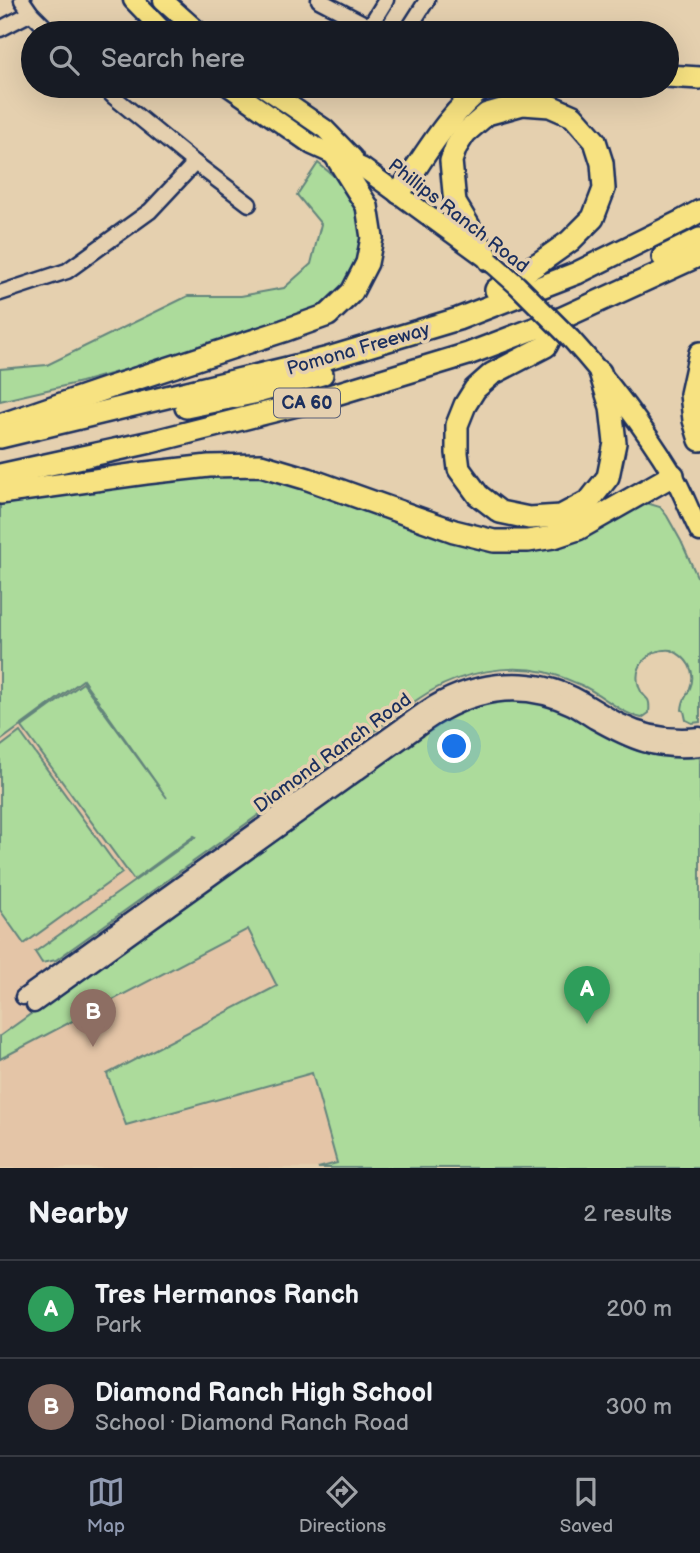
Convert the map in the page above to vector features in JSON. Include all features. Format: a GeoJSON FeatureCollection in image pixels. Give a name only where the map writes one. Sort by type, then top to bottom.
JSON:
{"type":"FeatureCollection","features":[{"type":"Feature","properties":{"kind":"highway"},"geometry":{"type":"LineString","coordinates":[[679,77],[700,78]]}},
{"type":"Feature","properties":{"kind":"highway"},"geometry":{"type":"LineString","coordinates":[[399,193],[468,98]]}},
{"type":"Feature","properties":{"kind":"highway"},"geometry":{"type":"LineString","coordinates":[[441,324],[539,263],[570,241],[593,218],[604,189],[602,163],[595,141],[573,116],[550,106],[523,104],[487,114],[465,133],[456,147],[451,161],[456,203],[490,261]]}},
{"type":"Feature","properties":{"kind":"highway"},"geometry":{"type":"LineString","coordinates":[[0,425],[328,315],[352,292],[367,263],[372,238],[367,206],[335,155]]}},
{"type":"Feature","properties":{"kind":"highway","name":"Pomona Freeway"},"geometry":{"type":"LineString","coordinates":[[0,437],[325,359],[441,324],[589,267],[700,211]]}},
{"type":"Feature","properties":{"kind":"highway"},"geometry":{"type":"LineString","coordinates":[[593,305],[612,283],[700,239]]}},
{"type":"Feature","properties":{"kind":"highway","name":"Pomona Freeway"},"geometry":{"type":"LineString","coordinates":[[0,475],[151,442],[313,401],[468,354],[593,305],[700,255]]}},
{"type":"Feature","properties":{"kind":"highway"},"geometry":{"type":"LineString","coordinates":[[0,449],[258,391],[325,373],[391,353],[518,307],[550,283]]}},
{"type":"Feature","properties":{"kind":"highway"},"geometry":{"type":"LineString","coordinates":[[560,319],[546,346],[492,374],[475,389],[464,405],[457,425],[459,469],[478,495],[500,512],[529,518],[561,516],[589,501],[608,477],[615,443],[611,407],[594,366]]}},
{"type":"Feature","properties":{"kind":"highway"},"geometry":{"type":"LineString","coordinates":[[700,353],[691,394],[694,421],[700,440]]}},
{"type":"Feature","properties":{"kind":"highway"},"geometry":{"type":"LineString","coordinates":[[0,464],[18,460],[47,465]]}},
{"type":"Feature","properties":{"kind":"highway"},"geometry":{"type":"LineString","coordinates":[[0,493],[209,466],[261,465],[454,531],[494,541],[528,541],[554,537],[578,529],[673,475]]}},
{"type":"Feature","properties":{"kind":"main road"},"geometry":{"type":"LineString","coordinates":[[133,0],[153,21]]}},
{"type":"Feature","properties":{"kind":"main road"},"geometry":{"type":"LineString","coordinates":[[163,0],[187,21]]}},
{"type":"Feature","properties":{"kind":"main road","name":"Phillips Ranch Road"},"geometry":{"type":"LineString","coordinates":[[245,98],[312,145],[363,168],[490,261],[517,285],[594,366],[640,426],[673,475],[700,532]]}},
{"type":"Feature","properties":{"kind":"main road","name":"Phillips Ranch Road"},"geometry":{"type":"LineString","coordinates":[[280,98],[325,129],[363,168]]}},
{"type":"Feature","properties":{"kind":"street"},"geometry":{"type":"LineString","coordinates":[[22,0],[39,21]]}},
{"type":"Feature","properties":{"kind":"street"},"geometry":{"type":"LineString","coordinates":[[320,0],[361,21]]}},
{"type":"Feature","properties":{"kind":"street"},"geometry":{"type":"LineString","coordinates":[[379,21],[386,0]]}},
{"type":"Feature","properties":{"kind":"street"},"geometry":{"type":"LineString","coordinates":[[414,21],[427,0]]}},
{"type":"Feature","properties":{"kind":"street"},"geometry":{"type":"LineString","coordinates":[[0,29],[31,13]]}},
{"type":"Feature","properties":{"kind":"street"},"geometry":{"type":"LineString","coordinates":[[115,98],[249,204]]}},
{"type":"Feature","properties":{"kind":"street"},"geometry":{"type":"LineString","coordinates":[[0,293],[67,271],[150,211],[195,163]]}},
{"type":"Feature","properties":{"kind":"street","name":"Diamond Ranch Road"},"geometry":{"type":"LineString","coordinates":[[700,735],[656,734],[632,727],[570,693],[542,684],[522,681],[493,682],[469,687],[424,709],[28,1001],[440,713],[465,701],[502,693],[539,696],[571,707],[623,737],[641,744],[663,748],[700,748]]}},
{"type":"Feature","properties":{"kind":"shaded area"},"geometry":{"type":"Polygon","coordinates":[[[82,680],[196,837],[35,952],[62,991],[0,1036],[0,741],[82,680]]]}},
{"type":"Feature","properties":{"kind":"shaded area"},"geometry":{"type":"Polygon","coordinates":[[[248,929],[278,986],[107,1074],[126,1124],[312,1072],[337,1163],[318,1168],[0,1168],[0,1059],[248,929]]]}},
{"type":"Feature","properties":{"kind":"green space"},"geometry":{"type":"Polygon","coordinates":[[[318,163],[335,177],[347,194],[351,193],[362,238],[361,254],[347,286],[312,314],[189,352],[0,401],[0,369],[47,365],[188,296],[241,296],[284,288],[311,264],[321,224],[297,195],[318,163]]]}},
{"type":"Feature","properties":{"kind":"green space"},"geometry":{"type":"Polygon","coordinates":[[[180,474],[275,475],[490,545],[643,502],[660,507],[681,541],[700,583],[700,722],[692,723],[686,720],[682,710],[692,682],[691,670],[682,656],[671,650],[650,655],[638,672],[639,687],[648,700],[649,707],[649,713],[642,718],[626,712],[581,685],[545,672],[501,669],[444,684],[370,734],[359,733],[333,751],[331,763],[56,960],[42,963],[35,952],[196,837],[134,880],[22,727],[83,683],[167,798],[83,680],[0,741],[0,503],[180,474]]]}},
{"type":"Feature","properties":{"kind":"green space"},"geometry":{"type":"Polygon","coordinates":[[[504,700],[554,707],[638,751],[664,757],[700,757],[700,1168],[318,1168],[337,1163],[312,1073],[126,1125],[107,1074],[277,986],[248,929],[0,1059],[0,1036],[438,722],[465,707],[504,700]]]}},
{"type":"Feature","properties":{"kind":"green space"},"geometry":{"type":"Polygon","coordinates":[[[20,732],[122,873],[24,944],[0,910],[0,747],[20,732]]]}},
{"type":"Feature","properties":{"kind":"place","name":"Tres Hermanos Ranch"},"geometry":{"type":"Point","coordinates":[587,1024]}},
{"type":"Feature","properties":{"kind":"place","name":"Diamond Ranch High School"},"geometry":{"type":"Point","coordinates":[93,1047]}}]}
